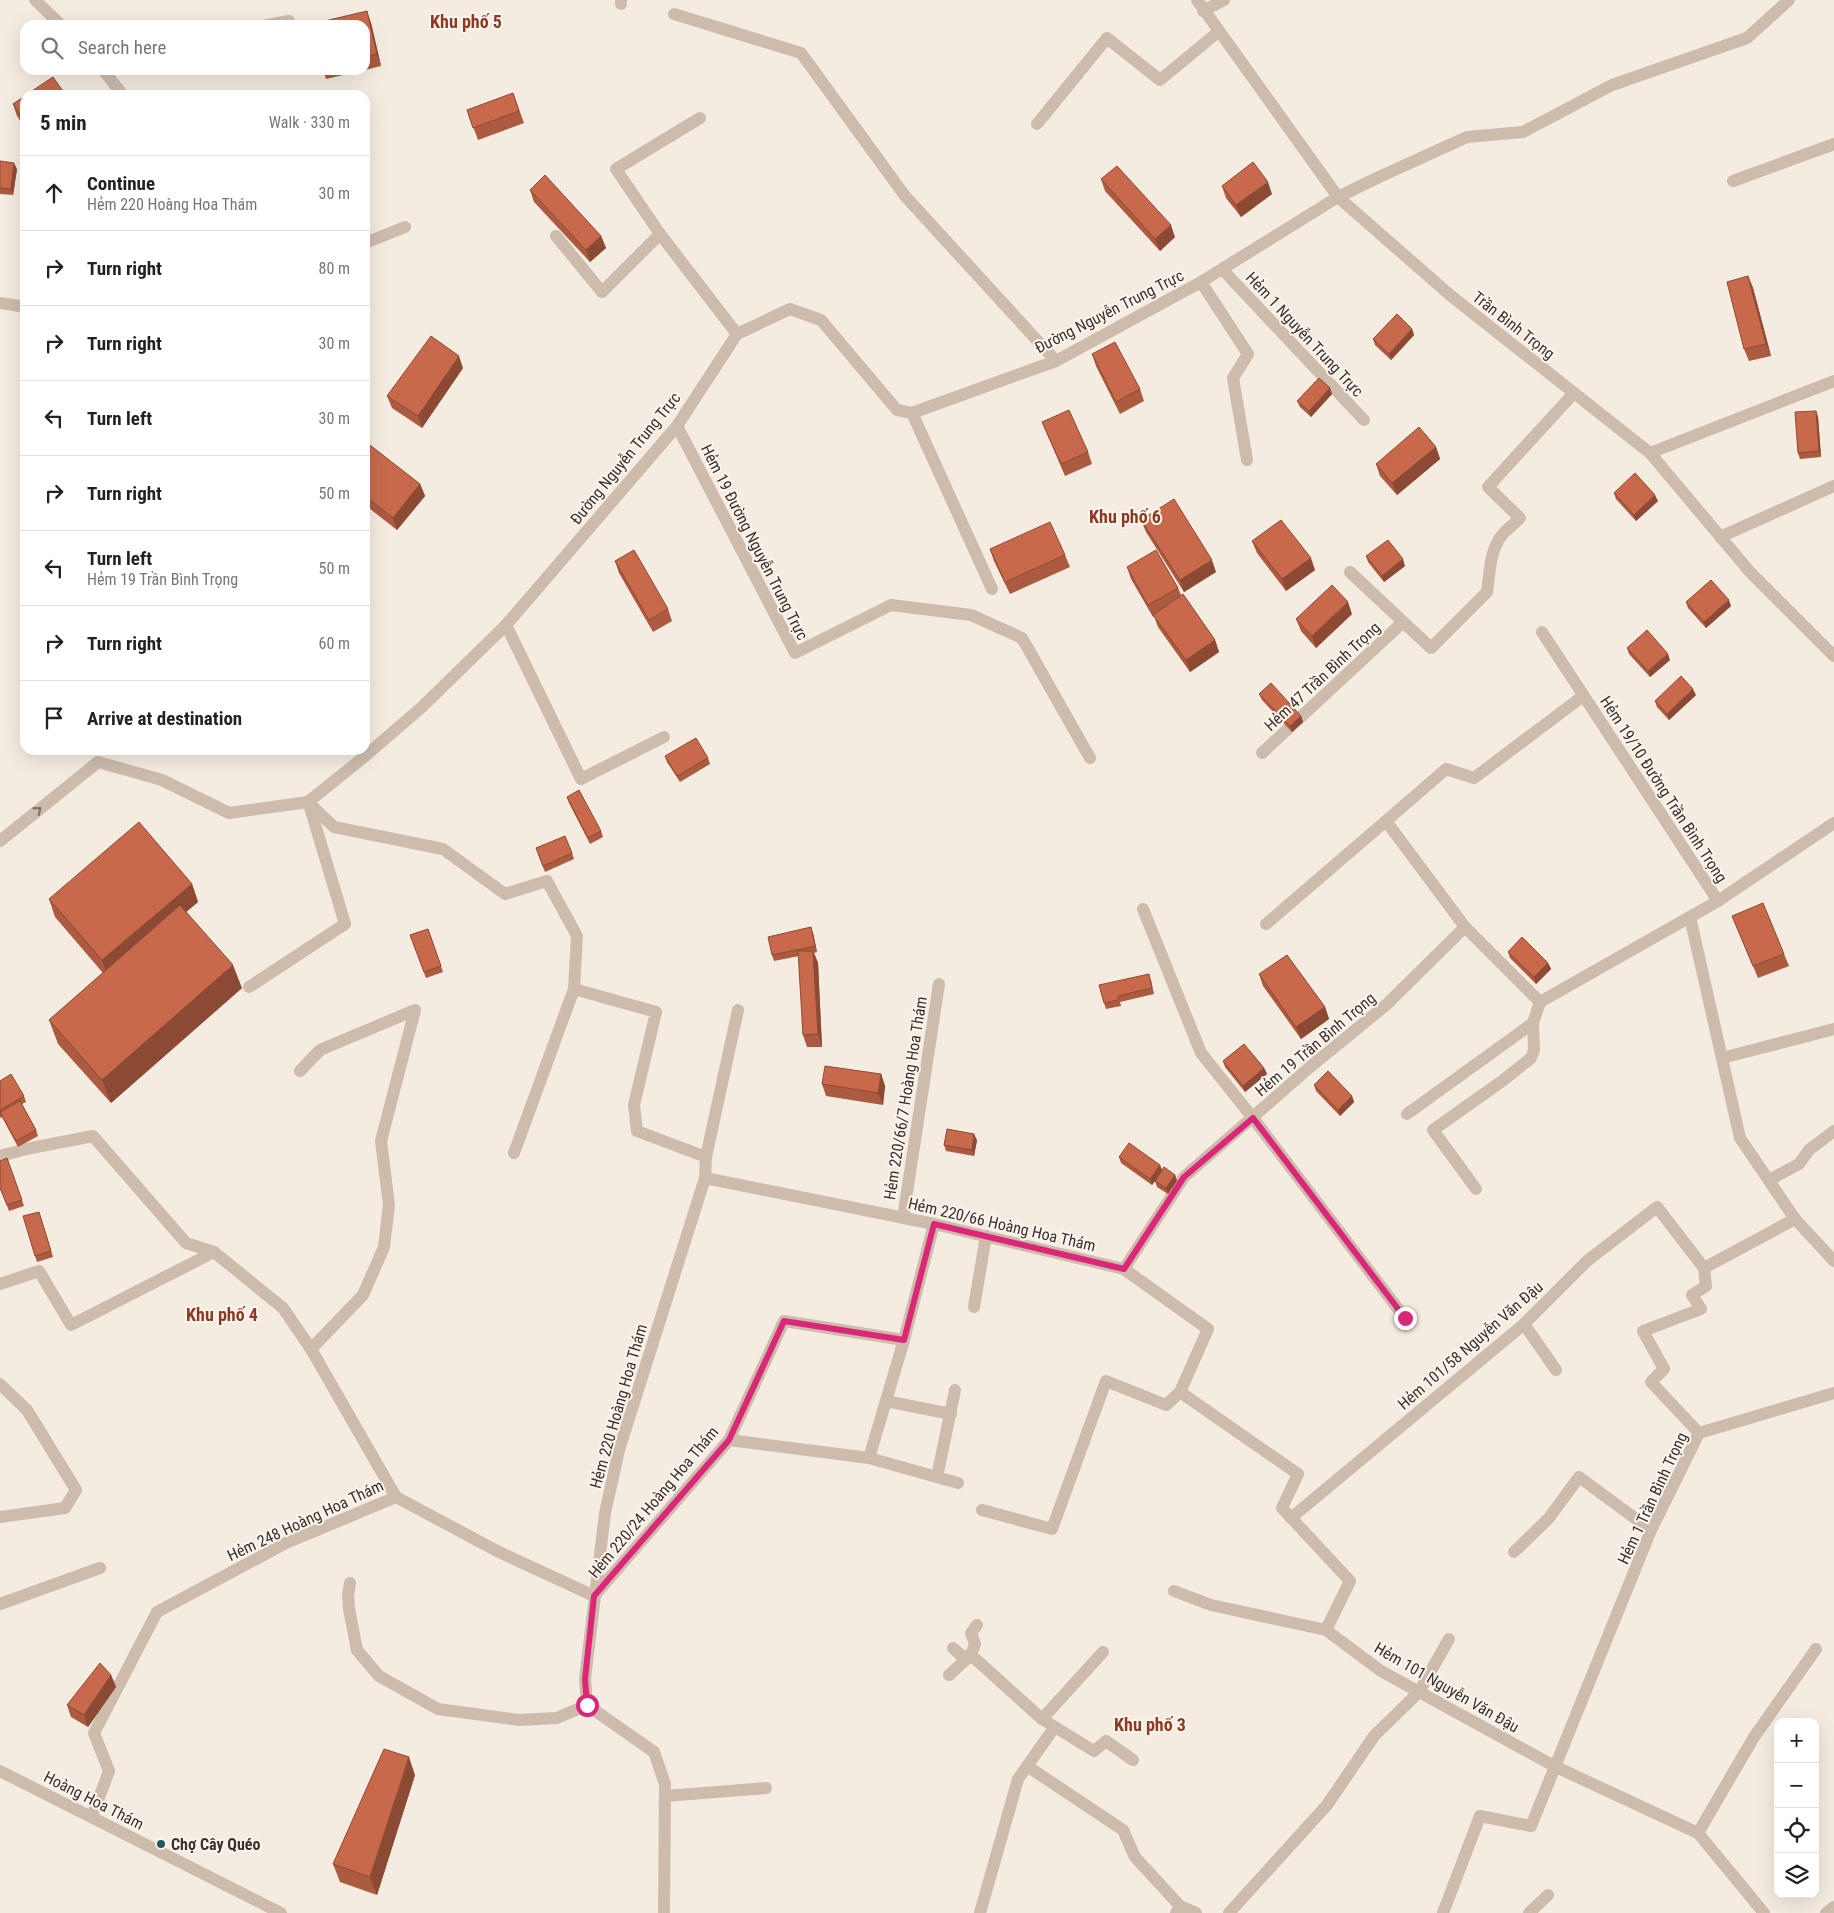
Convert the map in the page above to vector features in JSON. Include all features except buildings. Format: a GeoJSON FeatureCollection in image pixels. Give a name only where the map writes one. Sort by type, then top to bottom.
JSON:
{"type":"FeatureCollection","features":[{"type":"Feature","properties":{"kind":"street"},"geometry":{"type":"LineString","coordinates":[[35,0],[56,20]]}},
{"type":"Feature","properties":{"kind":"street"},"geometry":{"type":"LineString","coordinates":[[1200,6],[1224,0]]}},
{"type":"Feature","properties":{"kind":"street","name":"Đường Nguyễn Trung Trực"},"geometry":{"type":"LineString","coordinates":[[912,413],[1056,360],[1201,282],[1338,197],[1468,137],[1523,132],[1612,85],[1747,38],[1789,0]]}},
{"type":"Feature","properties":{"kind":"street","name":"Trần Bình Trọng"},"geometry":{"type":"LineString","coordinates":[[1200,6],[1338,197],[1450,295],[1650,453],[1750,572],[1834,656]]}},
{"type":"Feature","properties":{"kind":"street"},"geometry":{"type":"LineString","coordinates":[[674,14],[801,52],[904,196],[1056,360]]}},
{"type":"Feature","properties":{"kind":"street"},"geometry":{"type":"LineString","coordinates":[[1037,124],[1107,38],[1160,80],[1218,32]]}},
{"type":"Feature","properties":{"kind":"street"},"geometry":{"type":"LineString","coordinates":[[107,75],[119,90]]}},
{"type":"Feature","properties":{"kind":"street"},"geometry":{"type":"LineString","coordinates":[[700,118],[616,169],[660,234],[737,334],[790,309],[821,320],[897,410],[912,413],[992,589]]}},
{"type":"Feature","properties":{"kind":"street"},"geometry":{"type":"LineString","coordinates":[[1733,181],[1834,144]]}},
{"type":"Feature","properties":{"kind":"street"},"geometry":{"type":"LineString","coordinates":[[370,241],[405,227]]}},
{"type":"Feature","properties":{"kind":"street"},"geometry":{"type":"LineString","coordinates":[[556,236],[602,292],[660,234]]}},
{"type":"Feature","properties":{"kind":"street","name":"Hẻm 1 Nguyễn Trung Trực"},"geometry":{"type":"LineString","coordinates":[[1222,269],[1364,420]]}},
{"type":"Feature","properties":{"kind":"street"},"geometry":{"type":"LineString","coordinates":[[1201,282],[1248,354],[1233,378],[1247,460]]}},
{"type":"Feature","properties":{"kind":"street"},"geometry":{"type":"LineString","coordinates":[[0,304],[20,306]]}},
{"type":"Feature","properties":{"kind":"street","name":"Đường Nguyễn Trung Trực"},"geometry":{"type":"LineString","coordinates":[[370,752],[422,706],[506,625],[677,426],[737,334]]}},
{"type":"Feature","properties":{"kind":"street"},"geometry":{"type":"LineString","coordinates":[[1650,453],[1834,381]]}},
{"type":"Feature","properties":{"kind":"street","name":"Hẻm 47 Trần Bình Trọng"},"geometry":{"type":"LineString","coordinates":[[1350,572],[1431,648],[1487,592],[1489,570],[1496,545],[1502,535],[1520,518],[1488,487],[1574,393]]}},
{"type":"Feature","properties":{"kind":"street","name":"Hẻm 19 Đường Nguyễn Trung Trực"},"geometry":{"type":"LineString","coordinates":[[677,426],[795,653],[891,605],[971,615],[1022,638],[1090,758]]}},
{"type":"Feature","properties":{"kind":"street"},"geometry":{"type":"LineString","coordinates":[[1720,537],[1834,486]]}},
{"type":"Feature","properties":{"kind":"street","name":"Hẻm 47 Trần Bình Trọng"},"geometry":{"type":"LineString","coordinates":[[1262,753],[1403,622]]}},
{"type":"Feature","properties":{"kind":"street"},"geometry":{"type":"LineString","coordinates":[[506,625],[580,778],[664,737]]}},
{"type":"Feature","properties":{"kind":"street","name":"Hẻm 19/10 Đường Trần Bình Trọng"},"geometry":{"type":"LineString","coordinates":[[1542,632],[1718,901]]}},
{"type":"Feature","properties":{"kind":"street","name":"Hẻm 19/10 Đường Trần Bình Trọng"},"geometry":{"type":"LineString","coordinates":[[1266,924],[1446,769],[1474,778],[1583,696]]}},
{"type":"Feature","properties":{"kind":"street","name":"Đường Nguyễn Trung Trực"},"geometry":{"type":"LineString","coordinates":[[308,802],[366,755]]}},
{"type":"Feature","properties":{"kind":"street"},"geometry":{"type":"LineString","coordinates":[[0,841],[100,756],[162,780],[229,813],[308,802]]}},
{"type":"Feature","properties":{"kind":"street"},"geometry":{"type":"LineString","coordinates":[[249,987],[345,924],[308,802]]}},
{"type":"Feature","properties":{"kind":"street"},"geometry":{"type":"LineString","coordinates":[[308,802],[334,827],[443,848],[505,894],[547,880],[577,936],[574,989],[514,1153]]}},
{"type":"Feature","properties":{"kind":"street"},"geometry":{"type":"LineString","coordinates":[[1386,821],[1465,927],[1540,1002]]}},
{"type":"Feature","properties":{"kind":"street"},"geometry":{"type":"LineString","coordinates":[[1476,1188],[1433,1130],[1505,1079],[1531,1058],[1534,1050],[1532,1023],[1540,1002],[1718,901],[1834,823]]}},
{"type":"Feature","properties":{"kind":"street"},"geometry":{"type":"LineString","coordinates":[[1142,909],[1201,1053],[1253,1118],[1405,1318]]}},
{"type":"Feature","properties":{"kind":"street"},"geometry":{"type":"LineString","coordinates":[[1690,917],[1740,1138],[1795,1219],[1834,1260]]}},
{"type":"Feature","properties":{"kind":"street","name":"Hẻm 19 Trần Bình Trọng"},"geometry":{"type":"LineString","coordinates":[[1124,1269],[1184,1177],[1310,1067],[1386,1005],[1465,927]]}},
{"type":"Feature","properties":{"kind":"street","name":"Hẻm 220/66/7 Hoàng Hoa Thám"},"geometry":{"type":"LineString","coordinates":[[903,1218],[939,984]]}},
{"type":"Feature","properties":{"kind":"street"},"geometry":{"type":"LineString","coordinates":[[574,989],[656,1012],[634,1105],[637,1131],[706,1157]]}},
{"type":"Feature","properties":{"kind":"street"},"geometry":{"type":"LineString","coordinates":[[300,1071],[320,1050],[416,1010],[381,1142],[388,1205],[384,1247],[362,1295],[311,1349]]}},
{"type":"Feature","properties":{"kind":"street","name":"Hẻm 220 Hoàng Hoa Thám"},"geometry":{"type":"LineString","coordinates":[[587,1705],[585,1679],[605,1513],[619,1450],[705,1178],[706,1157],[738,1010]]}},
{"type":"Feature","properties":{"kind":"street"},"geometry":{"type":"LineString","coordinates":[[1406,1114],[1532,1023]]}},
{"type":"Feature","properties":{"kind":"street"},"geometry":{"type":"LineString","coordinates":[[1722,1058],[1834,1029]]}},
{"type":"Feature","properties":{"kind":"street"},"geometry":{"type":"LineString","coordinates":[[1769,1180],[1799,1164],[1809,1150],[1834,1131]]}},
{"type":"Feature","properties":{"kind":"street","name":"Hẻm 248 Hoàng Hoa Thám"},"geometry":{"type":"LineString","coordinates":[[0,1156],[93,1136],[186,1243],[214,1252],[282,1308],[311,1349],[396,1497],[286,1544],[157,1612],[94,1733],[109,1771],[92,1817]]}},
{"type":"Feature","properties":{"kind":"street","name":"Hẻm 220/66 Hoàng Hoa Thám"},"geometry":{"type":"LineString","coordinates":[[705,1178],[934,1224],[1124,1269],[1208,1329],[1180,1392]]}},
{"type":"Feature","properties":{"kind":"street","name":"Hẻm 101/58 Nguyễn Văn Đậu"},"geometry":{"type":"LineString","coordinates":[[1291,1518],[1524,1324],[1587,1261],[1657,1207],[1704,1268]]}},
{"type":"Feature","properties":{"kind":"street"},"geometry":{"type":"LineString","coordinates":[[1699,1434],[1651,1382],[1664,1369],[1643,1332],[1701,1309],[1692,1295],[1706,1286],[1704,1268],[1795,1219]]}},
{"type":"Feature","properties":{"kind":"street"},"geometry":{"type":"LineString","coordinates":[[869,1458],[904,1340],[934,1224]]}},
{"type":"Feature","properties":{"kind":"street"},"geometry":{"type":"LineString","coordinates":[[974,1308],[986,1236]]}},
{"type":"Feature","properties":{"kind":"street"},"geometry":{"type":"LineString","coordinates":[[0,1284],[39,1271],[71,1325],[214,1252]]}},
{"type":"Feature","properties":{"kind":"street","name":"Hẻm 220/24 Hoàng Hoa Thám"},"geometry":{"type":"LineString","coordinates":[[594,1596],[729,1440],[784,1321],[904,1340]]}},
{"type":"Feature","properties":{"kind":"street"},"geometry":{"type":"LineString","coordinates":[[1524,1324],[1556,1370]]}},
{"type":"Feature","properties":{"kind":"street"},"geometry":{"type":"LineString","coordinates":[[982,1510],[1052,1529],[1106,1381],[1166,1405],[1180,1392],[1298,1474],[1282,1508],[1350,1581],[1326,1630],[1211,1605],[1174,1592]]}},
{"type":"Feature","properties":{"kind":"street"},"geometry":{"type":"LineString","coordinates":[[0,1384],[27,1410],[76,1490],[64,1508],[0,1518]]}},
{"type":"Feature","properties":{"kind":"street"},"geometry":{"type":"LineString","coordinates":[[937,1477],[955,1390]]}},
{"type":"Feature","properties":{"kind":"street","name":"Hẻm 1 Trần Bình Trọng"},"geometry":{"type":"LineString","coordinates":[[1443,1913],[1480,1816],[1531,1826],[1651,1530],[1699,1434],[1834,1393]]}},
{"type":"Feature","properties":{"kind":"street"},"geometry":{"type":"LineString","coordinates":[[886,1401],[950,1414]]}},
{"type":"Feature","properties":{"kind":"street"},"geometry":{"type":"LineString","coordinates":[[729,1440],[869,1458],[958,1483]]}},
{"type":"Feature","properties":{"kind":"street"},"geometry":{"type":"LineString","coordinates":[[1514,1552],[1549,1518],[1579,1477],[1651,1530]]}},
{"type":"Feature","properties":{"kind":"street"},"geometry":{"type":"LineString","coordinates":[[396,1497],[497,1552],[594,1596]]}},
{"type":"Feature","properties":{"kind":"street"},"geometry":{"type":"LineString","coordinates":[[0,1604],[100,1568]]}},
{"type":"Feature","properties":{"kind":"street"},"geometry":{"type":"LineString","coordinates":[[350,1584],[348,1609],[357,1650],[379,1676],[438,1709],[519,1720],[557,1718],[587,1705],[654,1752],[665,1784],[664,1913]]}},
{"type":"Feature","properties":{"kind":"street"},"geometry":{"type":"LineString","coordinates":[[949,1675],[970,1655],[975,1644],[971,1633],[977,1625]]}},
{"type":"Feature","properties":{"kind":"street","name":"Hẻm 101 Nguyễn Văn Đậu"},"geometry":{"type":"LineString","coordinates":[[1326,1630],[1382,1671],[1554,1766],[1698,1833],[1764,1913]]}},
{"type":"Feature","properties":{"kind":"street"},"geometry":{"type":"LineString","coordinates":[[1229,1913],[1327,1805],[1374,1736],[1419,1692],[1449,1639]]}},
{"type":"Feature","properties":{"kind":"street"},"geometry":{"type":"LineString","coordinates":[[953,1648],[963,1657],[970,1655]]}},
{"type":"Feature","properties":{"kind":"street"},"geometry":{"type":"LineString","coordinates":[[1698,1833],[1754,1737],[1816,1649]]}},
{"type":"Feature","properties":{"kind":"street"},"geometry":{"type":"LineString","coordinates":[[1042,1719],[1104,1652]]}},
{"type":"Feature","properties":{"kind":"street"},"geometry":{"type":"LineString","coordinates":[[970,1655],[1054,1728],[1094,1751],[1106,1742],[1133,1760]]}},
{"type":"Feature","properties":{"kind":"street"},"geometry":{"type":"LineString","coordinates":[[980,1913],[1018,1779],[1054,1728]]}},
{"type":"Feature","properties":{"kind":"street"},"geometry":{"type":"LineString","coordinates":[[1027,1766],[1123,1830],[1135,1857],[1178,1909],[1196,1913]]}},
{"type":"Feature","properties":{"kind":"street","name":"Hoàng Hoa Thám"},"geometry":{"type":"LineString","coordinates":[[0,1772],[281,1913]]}},
{"type":"Feature","properties":{"kind":"street"},"geometry":{"type":"LineString","coordinates":[[665,1796],[766,1788]]}},
{"type":"Feature","properties":{"kind":"street"},"geometry":{"type":"LineString","coordinates":[[1529,1913],[1548,1895]]}},
{"type":"Feature","properties":{"kind":"street"},"geometry":{"type":"LineString","coordinates":[[1826,1913],[1834,1907]]}},
{"type":"Feature","properties":{"kind":"place","name":"Chợ Cây Quéo"},"geometry":{"type":"Point","coordinates":[161,1844]}},
{"type":"Feature","properties":{"kind":"district","name":"Khu phố 5"},"geometry":{"type":"Point","coordinates":[466,22]}},
{"type":"Feature","properties":{"kind":"district","name":"Khu phố 6"},"geometry":{"type":"Point","coordinates":[1125,517]}},
{"type":"Feature","properties":{"kind":"district","name":"Khu phố 4"},"geometry":{"type":"Point","coordinates":[222,1315]}},
{"type":"Feature","properties":{"kind":"district","name":"Khu phố 3"},"geometry":{"type":"Point","coordinates":[1150,1725]}},
{"type":"Feature","properties":{"kind":"route"},"geometry":{"type":"LineString","coordinates":[[587,1705],[585,1679],[594,1596],[729,1440],[784,1321],[904,1340],[934,1224],[1124,1269],[1184,1177],[1253,1118],[1405,1318]]}}]}
